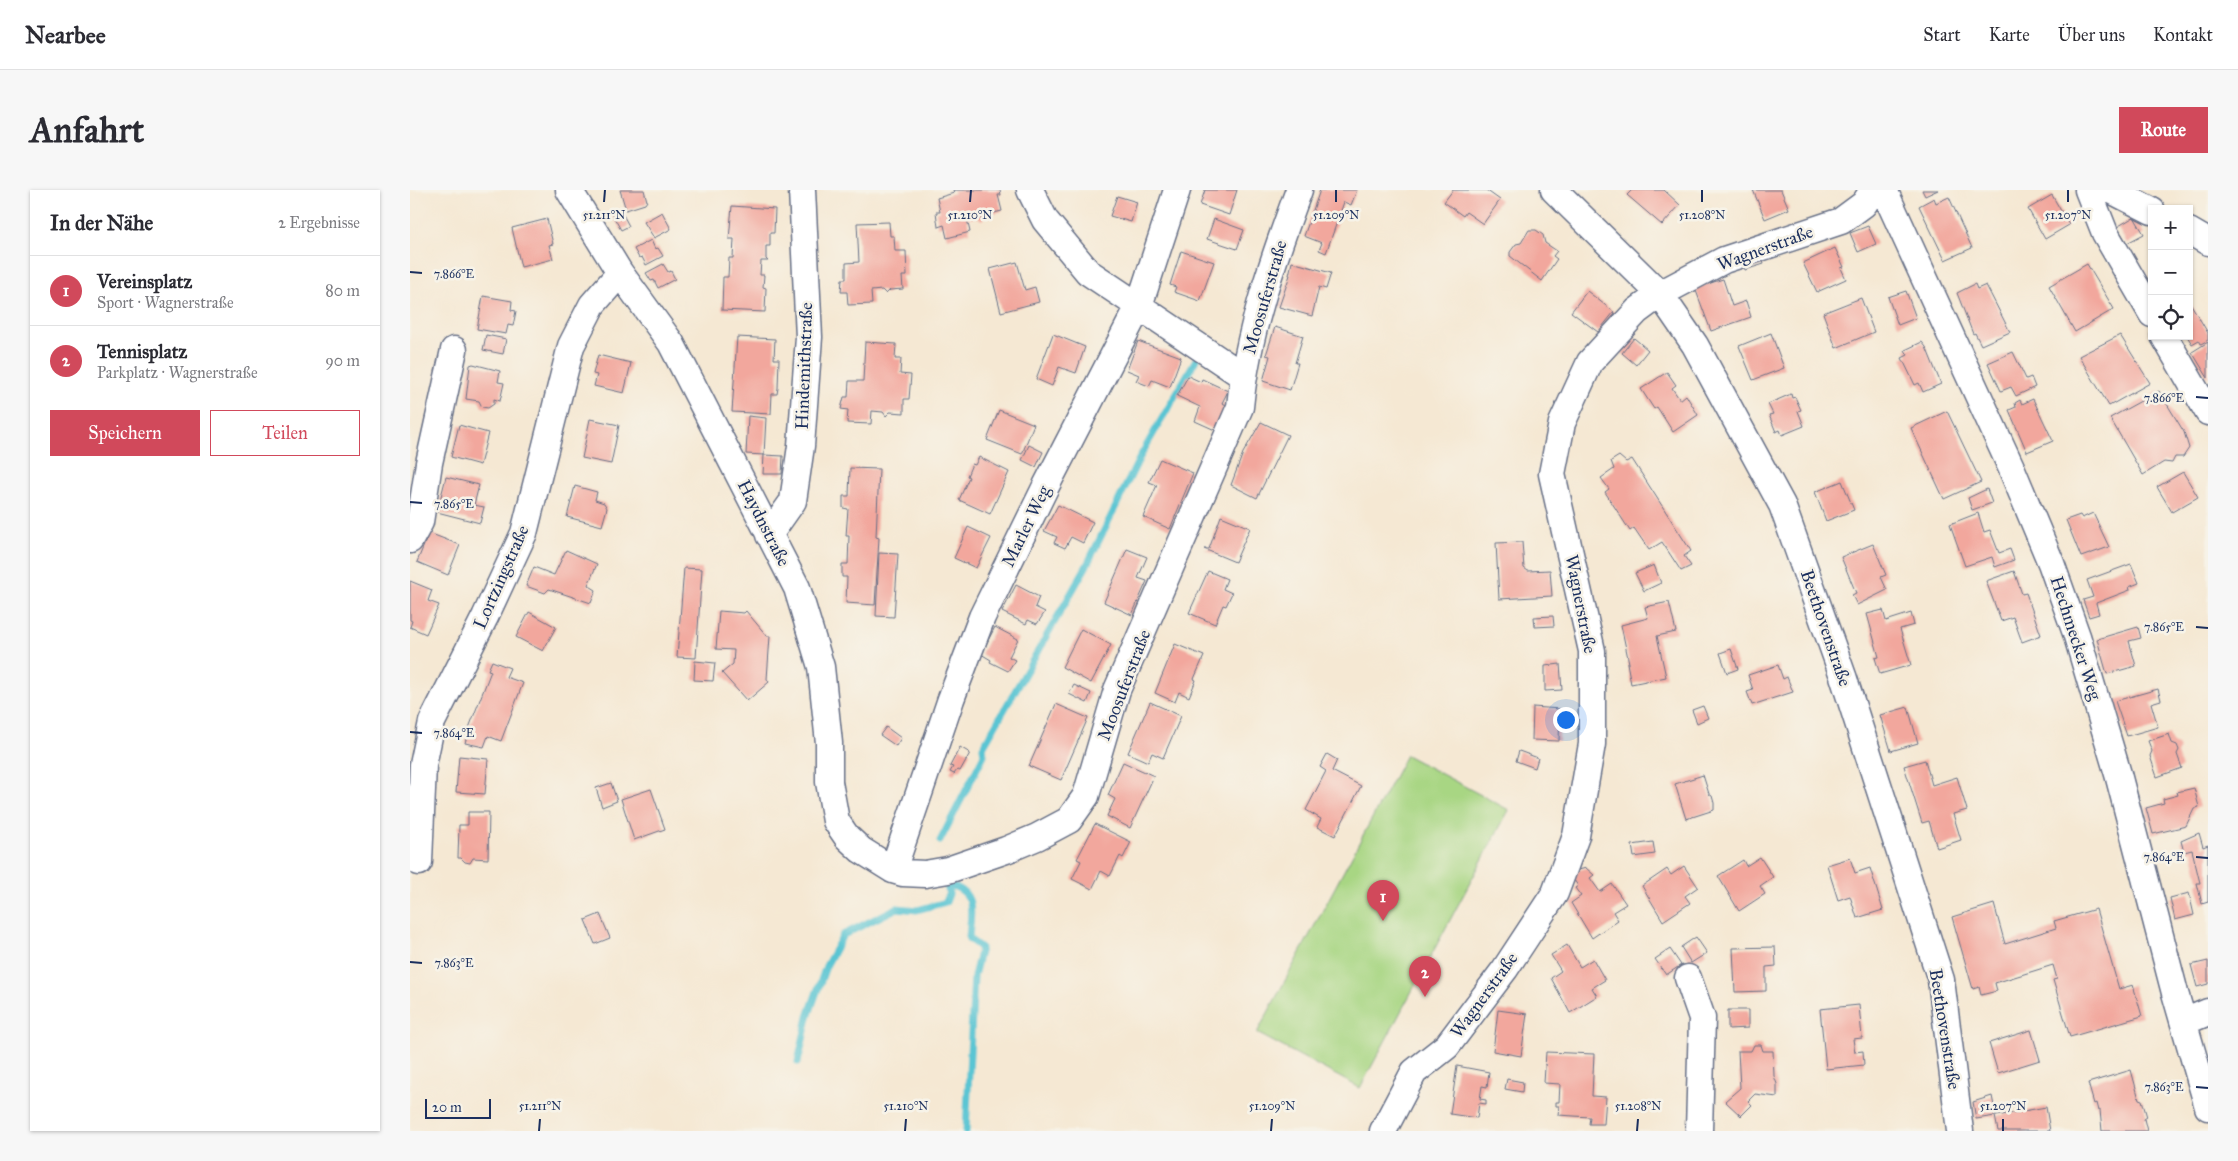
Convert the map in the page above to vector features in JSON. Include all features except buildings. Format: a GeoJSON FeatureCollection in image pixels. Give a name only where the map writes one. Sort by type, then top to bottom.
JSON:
{"type":"FeatureCollection","features":[{"type":"Feature","properties":{"kind":"street","name":"Haydnstraße"},"geometry":{"type":"LineString","coordinates":[[570,190],[620,273],[672,343],[797,588],[821,667],[829,743],[829,782],[836,820],[847,837],[861,850],[893,870]]}},
{"type":"Feature","properties":{"kind":"street","name":"Hindemithstraße"},"geometry":{"type":"LineString","coordinates":[[769,535],[793,501],[801,446],[809,337],[802,190]]}},
{"type":"Feature","properties":{"kind":"street","name":"Moosuferstraße"},"geometry":{"type":"LineString","coordinates":[[1030,190],[1045,220],[1088,272],[1243,376]]}},
{"type":"Feature","properties":{"kind":"street","name":"Marler Weg"},"geometry":{"type":"LineString","coordinates":[[893,870],[951,699],[982,617],[1046,486],[1139,306],[1177,190]]}},
{"type":"Feature","properties":{"kind":"street","name":"Moosuferstraße"},"geometry":{"type":"LineString","coordinates":[[893,870],[903,873],[925,874],[948,870],[1006,850],[1037,837],[1068,820],[1086,796],[1117,690],[1240,408],[1243,376],[1262,298],[1299,190]]}},
{"type":"Feature","properties":{"kind":"street","name":"Beethovenstraße"},"geometry":{"type":"LineString","coordinates":[[1554,190],[1660,294],[1694,345],[1778,497],[1843,676],[1941,980],[1960,1131]]}},
{"type":"Feature","properties":{"kind":"street","name":"Wagnerstraße"},"geometry":{"type":"LineString","coordinates":[[1383,1131],[1414,1072],[1447,1046],[1504,969],[1555,893],[1576,836],[1592,744],[1592,651],[1552,474],[1562,423],[1590,362],[1637,311],[1660,294],[1724,260],[1841,221],[1864,204],[1873,190]]}},
{"type":"Feature","properties":{"kind":"street","name":"Hechmecker Weg"},"geometry":{"type":"LineString","coordinates":[[1884,190],[2011,467],[2051,562],[2074,626],[2118,774],[2208,1107]]}},
{"type":"Feature","properties":{"kind":"street"},"geometry":{"type":"LineString","coordinates":[[2088,190],[2105,233],[2148,307]]}},
{"type":"Feature","properties":{"kind":"street"},"geometry":{"type":"LineString","coordinates":[[2111,190],[2148,209]]}},
{"type":"Feature","properties":{"kind":"street"},"geometry":{"type":"LineString","coordinates":[[2193,233],[2208,242]]}},
{"type":"Feature","properties":{"kind":"street","name":"Lortzingstraße"},"geometry":{"type":"LineString","coordinates":[[418,862],[423,766],[421,720],[485,617],[524,533],[571,346],[592,305],[620,273]]}},
{"type":"Feature","properties":{"kind":"street"},"geometry":{"type":"LineString","coordinates":[[2166,340],[2208,412]]}},
{"type":"Feature","properties":{"kind":"street"},"geometry":{"type":"LineString","coordinates":[[410,540],[420,522],[429,463],[454,350]]}},
{"type":"Feature","properties":{"kind":"street"},"geometry":{"type":"LineString","coordinates":[[1688,978],[1702,1018],[1699,1131]]}},
{"type":"Feature","properties":{"kind":"street"},"geometry":{"type":"LineString","coordinates":[[2184,1022],[2208,1012]]}},
{"type":"Feature","properties":{"kind":"green space"},"geometry":{"type":"Polygon","coordinates":[[[1406,755],[1509,810],[1360,1088],[1257,1033],[1406,755]]]}},
{"type":"Feature","properties":{"kind":"waterway"},"geometry":{"type":"LineString","coordinates":[[940,841],[984,755],[983,747],[1086,567],[1141,455],[1198,356]]}},
{"type":"Feature","properties":{"kind":"waterway"},"geometry":{"type":"LineString","coordinates":[[798,1062],[808,1017],[826,966],[843,935],[897,908],[917,910],[946,902],[949,894],[947,885],[957,888],[964,892],[970,905],[969,939],[981,948],[974,976],[966,1131]]}},
{"type":"Feature","properties":{"kind":"place","name":"Vereinsplatz"},"geometry":{"type":"Point","coordinates":[1383,921]}},
{"type":"Feature","properties":{"kind":"place","name":"Tennisplatz"},"geometry":{"type":"Point","coordinates":[1425,997]}}]}
